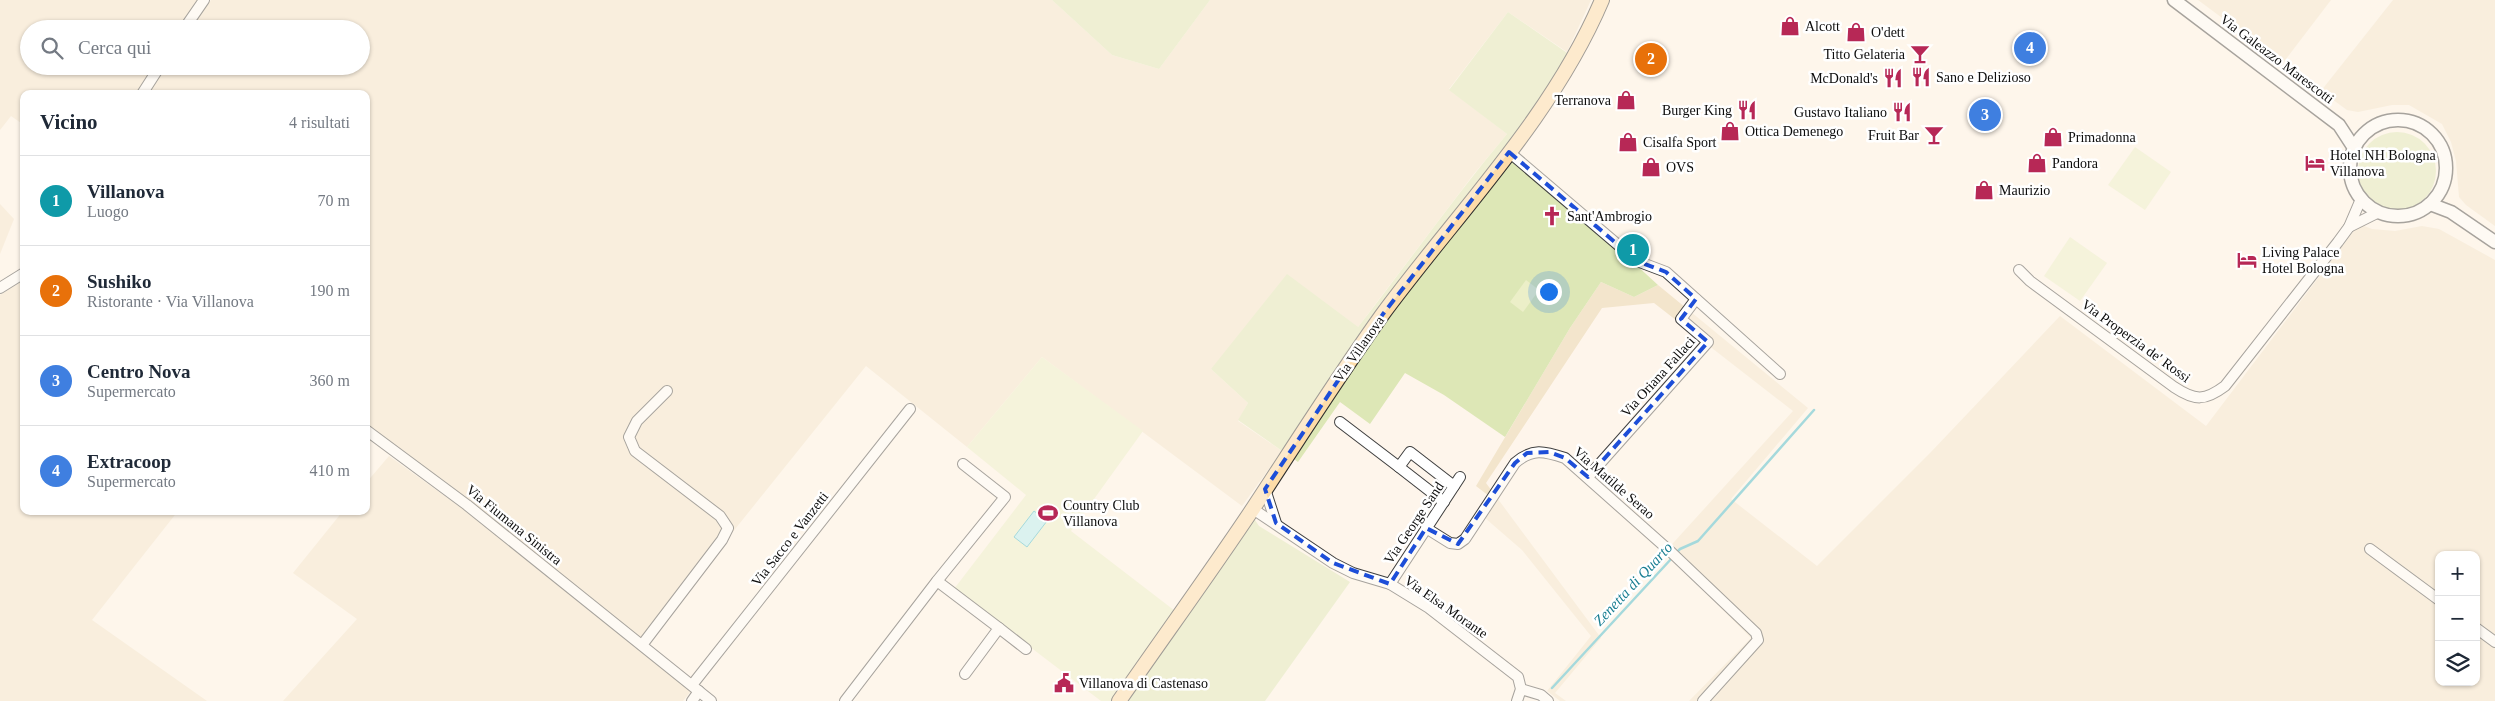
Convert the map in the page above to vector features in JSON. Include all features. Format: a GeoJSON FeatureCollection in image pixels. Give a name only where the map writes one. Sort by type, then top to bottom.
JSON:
{"type":"FeatureCollection","features":[{"type":"Feature","properties":{"kind":"main road","name":"Via Villanova"},"geometry":{"type":"LineString","coordinates":[[1119,701],[1253,508],[1383,314],[1526,130],[1577,52],[1602,0]]}},
{"type":"Feature","properties":{"kind":"street"},"geometry":{"type":"LineString","coordinates":[[190,20],[204,0]]}},
{"type":"Feature","properties":{"kind":"street","name":"Via Galeazzo Marescotti"},"geometry":{"type":"LineString","coordinates":[[2174,0],[2339,125],[2364,133]]}},
{"type":"Feature","properties":{"kind":"street"},"geometry":{"type":"LineString","coordinates":[[145,90],[154,75]]}},
{"type":"Feature","properties":{"kind":"street"},"geometry":{"type":"LineString","coordinates":[[2393,120],[2409,121],[2423,127],[2435,138],[2443,152],[2446,167],[2438,196],[2430,204],[2410,214],[2394,216],[2379,212],[2361,199],[2354,188],[2350,175],[2350,161],[2354,148],[2364,133],[2378,124],[2393,120]]}},
{"type":"Feature","properties":{"kind":"street","name":"Via Galeazzo Marescotti"},"geometry":{"type":"LineString","coordinates":[[2339,125],[2354,148]]}},
{"type":"Feature","properties":{"kind":"street"},"geometry":{"type":"LineString","coordinates":[[1509,152],[1637,261],[1666,272],[1780,374]]}},
{"type":"Feature","properties":{"kind":"street"},"geometry":{"type":"LineString","coordinates":[[2443,183],[2445,197],[2451,212]]}},
{"type":"Feature","properties":{"kind":"street","name":"Via Properzia de' Rossi"},"geometry":{"type":"LineString","coordinates":[[2019,270],[2059,303],[2174,387],[2191,397],[2210,397],[2225,386],[2349,227],[2361,199]]}},
{"type":"Feature","properties":{"kind":"street"},"geometry":{"type":"LineString","coordinates":[[2430,204],[2451,212],[2495,242]]}},
{"type":"Feature","properties":{"kind":"street","name":"Via Properzia de' Rossi"},"geometry":{"type":"LineString","coordinates":[[2349,227],[2379,212]]}},
{"type":"Feature","properties":{"kind":"street"},"geometry":{"type":"LineString","coordinates":[[0,288],[20,276]]}},
{"type":"Feature","properties":{"kind":"street","name":"Via Oriana Fallaci"},"geometry":{"type":"LineString","coordinates":[[1588,477],[1708,342],[1681,319],[1696,299]]}},
{"type":"Feature","properties":{"kind":"street"},"geometry":{"type":"LineString","coordinates":[[642,645],[722,540],[728,528],[720,516],[635,451],[629,437],[637,421],[668,391]]}},
{"type":"Feature","properties":{"kind":"street","name":"Via Sacco e Vanzetti"},"geometry":{"type":"LineString","coordinates":[[692,701],[696,688],[910,409]]}},
{"type":"Feature","properties":{"kind":"street"},"geometry":{"type":"LineString","coordinates":[[1340,422],[1444,502]]}},
{"type":"Feature","properties":{"kind":"street","name":"Via Fiumana Sinistra"},"geometry":{"type":"LineString","coordinates":[[370,433],[467,505],[711,701]]}},
{"type":"Feature","properties":{"kind":"street"},"geometry":{"type":"LineString","coordinates":[[1399,467],[1410,452],[1454,486]]}},
{"type":"Feature","properties":{"kind":"street","name":"Via Matilde Serao"},"geometry":{"type":"LineString","coordinates":[[1426,528],[1450,543],[1458,544],[1465,539],[1515,463],[1527,453],[1549,452],[1564,458],[1588,477],[1675,556],[1756,633],[1758,640],[1703,701]]}},
{"type":"Feature","properties":{"kind":"street"},"geometry":{"type":"LineString","coordinates":[[845,701],[936,581],[1005,497],[963,464]]}},
{"type":"Feature","properties":{"kind":"street","name":"Via George Sand"},"geometry":{"type":"LineString","coordinates":[[1390,584],[1460,477]]}},
{"type":"Feature","properties":{"kind":"street"},"geometry":{"type":"LineString","coordinates":[[1265,489],[1276,523]]}},
{"type":"Feature","properties":{"kind":"street","name":"Via Elsa Morante"},"geometry":{"type":"LineString","coordinates":[[1253,508],[1333,563],[1354,573],[1390,584],[1429,608],[1518,677],[1521,689]]}},
{"type":"Feature","properties":{"kind":"street"},"geometry":{"type":"LineString","coordinates":[[2370,549],[2435,597]]}},
{"type":"Feature","properties":{"kind":"street"},"geometry":{"type":"LineString","coordinates":[[936,581],[1026,648]]}},
{"type":"Feature","properties":{"kind":"street"},"geometry":{"type":"LineString","coordinates":[[965,674],[999,628]]}},
{"type":"Feature","properties":{"kind":"street"},"geometry":{"type":"LineString","coordinates":[[2480,631],[2495,642]]}},
{"type":"Feature","properties":{"kind":"street"},"geometry":{"type":"LineString","coordinates":[[1517,701],[1521,689],[1541,695],[1548,701]]}},
{"type":"Feature","properties":{"kind":"highlighted area"},"geometry":{"type":"Polygon","coordinates":[[[1509,152],[1637,261],[1666,272],[1696,299],[1681,319],[1708,342],[1588,477],[1565,458],[1549,452],[1527,453],[1515,463],[1458,544],[1426,528],[1390,584],[1333,563],[1276,523],[1265,489],[1383,314],[1509,152]]]}},
{"type":"Feature","properties":{"kind":"shaded area"},"geometry":{"type":"Polygon","coordinates":[[[0,0],[200,0],[186,20],[20,20],[20,75],[149,75],[140,90],[20,90],[20,122],[11,116],[0,130],[0,0]]]}},
{"type":"Feature","properties":{"kind":"shaded area"},"geometry":{"type":"Polygon","coordinates":[[[211,0],[1052,0],[1112,55],[1159,69],[1210,0],[1591,0],[1567,52],[1508,12],[1449,89],[1507,134],[1473,175],[1358,327],[1211,369],[1248,403],[1238,421],[1282,451],[1242,506],[1042,357],[967,447],[866,366],[642,645],[370,429],[370,90],[150,90],[159,75],[370,75],[370,20],[197,20],[211,0]]]}},
{"type":"Feature","properties":{"kind":"shaded area"},"geometry":{"type":"Polygon","coordinates":[[[2198,0],[2331,0],[2283,63],[2198,0]]]}},
{"type":"Feature","properties":{"kind":"shaded area"},"geometry":{"type":"Polygon","coordinates":[[[2393,0],[2495,0],[2495,226],[2466,205],[2459,197],[2456,161],[2451,142],[2442,124],[2409,105],[2392,105],[2358,112],[2347,110],[2321,91],[2393,0]]]}},
{"type":"Feature","properties":{"kind":"shaded area"},"geometry":{"type":"Polygon","coordinates":[[[0,204],[14,219],[0,254],[0,204]]]}},
{"type":"Feature","properties":{"kind":"shaded area"},"geometry":{"type":"Polygon","coordinates":[[[2359,224],[2372,229],[2395,231],[2422,226],[2439,229],[2495,260],[2495,701],[1689,701],[1751,638],[1665,552],[1793,411],[1654,303],[1602,308],[1486,483],[1601,638],[1555,693],[1566,701],[1560,701],[1547,691],[1591,636],[1522,550],[1477,511],[1489,496],[1476,486],[1570,328],[1601,282],[1634,297],[1658,285],[1808,408],[1731,499],[1817,566],[1931,452],[2060,316],[2206,426],[2359,224]]]}},
{"type":"Feature","properties":{"kind":"shaded area"},"geometry":{"type":"Polygon","coordinates":[[[20,282],[20,515],[175,515],[92,620],[207,701],[0,701],[0,295],[20,282]]]}},
{"type":"Feature","properties":{"kind":"shaded area"},"geometry":{"type":"Polygon","coordinates":[[[389,456],[460,507],[641,649],[691,691],[683,701],[283,701],[357,619],[293,573],[340,515],[370,515],[370,478],[389,456]]]}},
{"type":"Feature","properties":{"kind":"green space"},"geometry":{"type":"Polygon","coordinates":[[[1052,0],[1210,0],[1159,69],[1112,55],[1052,0]]]}},
{"type":"Feature","properties":{"kind":"green space"},"geometry":{"type":"Polygon","coordinates":[[[1508,12],[1573,57],[1513,152],[1658,285],[1634,297],[1601,282],[1570,328],[1505,437],[1444,395],[1405,373],[1370,424],[1340,402],[1298,462],[1238,420],[1248,403],[1211,369],[1287,274],[1358,327],[1507,134],[1449,90],[1508,12]]]}},
{"type":"Feature","properties":{"kind":"green space"},"geometry":{"type":"Polygon","coordinates":[[[2397,132],[2412,135],[2425,143],[2433,156],[2436,171],[2433,186],[2425,199],[2412,207],[2397,210],[2382,207],[2369,199],[2361,186],[2358,171],[2361,156],[2369,143],[2382,135],[2397,132]]]}},
{"type":"Feature","properties":{"kind":"green space"},"geometry":{"type":"Polygon","coordinates":[[[2135,147],[2171,172],[2145,210],[2108,185],[2135,147]]]}},
{"type":"Feature","properties":{"kind":"green space"},"geometry":{"type":"Polygon","coordinates":[[[2070,237],[2107,263],[2080,301],[2044,276],[2070,237]]]}},
{"type":"Feature","properties":{"kind":"green space"},"geometry":{"type":"Polygon","coordinates":[[[1526,280],[1539,290],[1523,312],[1510,302],[1526,280]]]}},
{"type":"Feature","properties":{"kind":"green space","name":"Country Club Villanova"},"geometry":{"type":"Polygon","coordinates":[[[1042,357],[1143,431],[1071,531],[1179,614],[1124,701],[1101,701],[954,589],[1026,495],[967,447],[1042,357]]]}},
{"type":"Feature","properties":{"kind":"green space"},"geometry":{"type":"Polygon","coordinates":[[[1251,514],[1259,526],[1350,582],[1265,701],[1124,701],[1251,514]]]}},
{"type":"Feature","properties":{"kind":"water"},"geometry":{"type":"Polygon","coordinates":[[[1034,511],[1047,521],[1027,547],[1014,537],[1034,511]]]}},
{"type":"Feature","properties":{"kind":"waterway","name":"Zenetta di Quarto"},"geometry":{"type":"LineString","coordinates":[[1675,554],[1680,549],[1698,541],[1814,410]]}},
{"type":"Feature","properties":{"kind":"waterway","name":"Zenetta di Quarto"},"geometry":{"type":"LineString","coordinates":[[1552,688],[1672,558]]}},
{"type":"Feature","properties":{"kind":"place","name":"Alcott"},"geometry":{"type":"Point","coordinates":[1790,26]}},
{"type":"Feature","properties":{"kind":"place","name":"O'dett"},"geometry":{"type":"Point","coordinates":[1856,32]}},
{"type":"Feature","properties":{"kind":"place","name":"Extracoop"},"geometry":{"type":"Point","coordinates":[2030,48]}},
{"type":"Feature","properties":{"kind":"place","name":"Titto Gelateria"},"geometry":{"type":"Point","coordinates":[1920,54]}},
{"type":"Feature","properties":{"kind":"place","name":"Sushiko"},"geometry":{"type":"Point","coordinates":[1651,59]}},
{"type":"Feature","properties":{"kind":"place","name":"Sano e Delizioso"},"geometry":{"type":"Point","coordinates":[1921,77]}},
{"type":"Feature","properties":{"kind":"place","name":"McDonald's"},"geometry":{"type":"Point","coordinates":[1893,78]}},
{"type":"Feature","properties":{"kind":"place","name":"Terranova"},"geometry":{"type":"Point","coordinates":[1626,100]}},
{"type":"Feature","properties":{"kind":"place","name":"Burger King"},"geometry":{"type":"Point","coordinates":[1747,110]}},
{"type":"Feature","properties":{"kind":"place","name":"Gustavo Italiano"},"geometry":{"type":"Point","coordinates":[1902,112]}},
{"type":"Feature","properties":{"kind":"place","name":"Centro Nova"},"geometry":{"type":"Point","coordinates":[1985,115]}},
{"type":"Feature","properties":{"kind":"place","name":"Ottica Demenego"},"geometry":{"type":"Point","coordinates":[1730,131]}},
{"type":"Feature","properties":{"kind":"place","name":"Fruit Bar"},"geometry":{"type":"Point","coordinates":[1934,135]}},
{"type":"Feature","properties":{"kind":"place","name":"Primadonna"},"geometry":{"type":"Point","coordinates":[2053,137]}},
{"type":"Feature","properties":{"kind":"place","name":"Cisalfa Sport"},"geometry":{"type":"Point","coordinates":[1628,142]}},
{"type":"Feature","properties":{"kind":"place","name":"Pandora"},"geometry":{"type":"Point","coordinates":[2037,163]}},
{"type":"Feature","properties":{"kind":"place","name":"Hotel NH Bologna Villanova"},"geometry":{"type":"Point","coordinates":[2315,163]}},
{"type":"Feature","properties":{"kind":"place","name":"OVS"},"geometry":{"type":"Point","coordinates":[1651,167]}},
{"type":"Feature","properties":{"kind":"place","name":"Maurizio"},"geometry":{"type":"Point","coordinates":[1984,190]}},
{"type":"Feature","properties":{"kind":"place","name":"Sant'Ambrogio"},"geometry":{"type":"Point","coordinates":[1552,216]}},
{"type":"Feature","properties":{"kind":"place","name":"Villanova"},"geometry":{"type":"Point","coordinates":[1633,250]}},
{"type":"Feature","properties":{"kind":"place","name":"Living Palace Hotel Bologna"},"geometry":{"type":"Point","coordinates":[2247,260]}},
{"type":"Feature","properties":{"kind":"place","name":"Country Club Villanova"},"geometry":{"type":"Point","coordinates":[1048,513]}},
{"type":"Feature","properties":{"kind":"place","name":"Villanova di Castenaso"},"geometry":{"type":"Point","coordinates":[1064,683]}}]}
